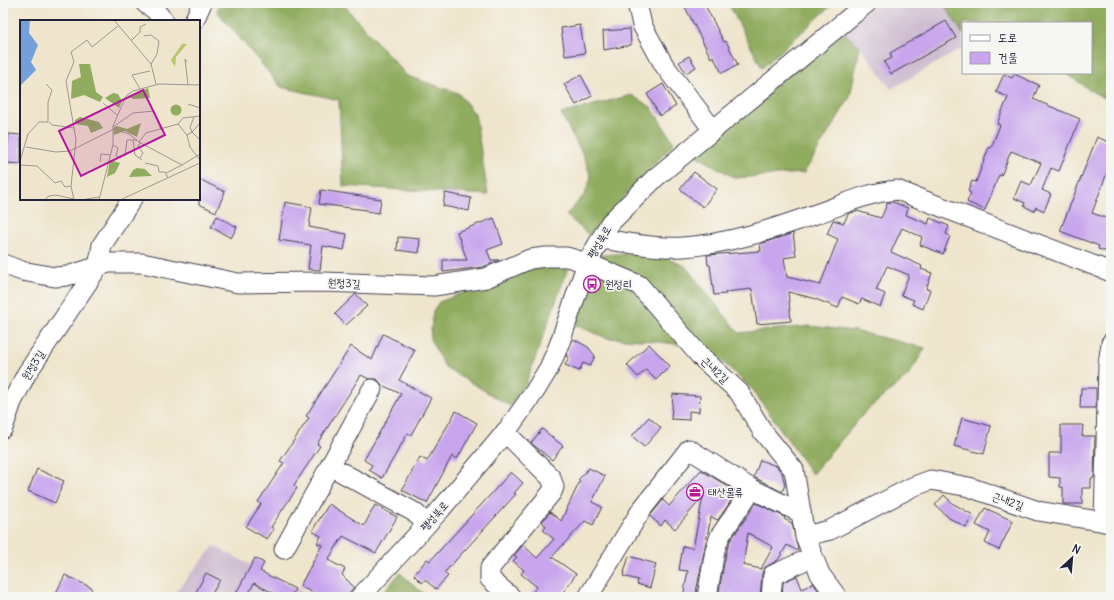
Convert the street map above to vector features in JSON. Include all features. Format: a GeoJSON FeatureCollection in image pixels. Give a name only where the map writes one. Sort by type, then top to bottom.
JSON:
{"type":"FeatureCollection","features":[{"type":"Feature","properties":{"kind":"street"},"geometry":{"type":"LineString","coordinates":[[145,3],[154,9],[163,20]]}},
{"type":"Feature","properties":{"kind":"street"},"geometry":{"type":"LineString","coordinates":[[194,20],[202,3]]}},
{"type":"Feature","properties":{"kind":"street"},"geometry":{"type":"LineString","coordinates":[[637,3],[642,26],[664,66],[713,130]]}},
{"type":"Feature","properties":{"kind":"street","name":"팽성북로"},"geometry":{"type":"LineString","coordinates":[[360,597],[427,524],[505,432],[549,368],[559,345],[587,263],[610,223],[655,178],[867,3]]}},
{"type":"Feature","properties":{"kind":"street"},"geometry":{"type":"LineString","coordinates":[[601,239],[682,247],[734,239],[813,216],[864,195],[897,190],[1111,272]]}},
{"type":"Feature","properties":{"kind":"street","name":"원정3길"},"geometry":{"type":"LineString","coordinates":[[3,428],[12,402],[27,373],[98,267],[102,245],[131,200]]}},
{"type":"Feature","properties":{"kind":"street","name":"원정3길"},"geometry":{"type":"LineString","coordinates":[[3,264],[22,271],[55,277],[67,276],[109,263],[142,263],[238,283],[323,282],[434,286],[486,278],[530,259],[567,257],[587,263]]}},
{"type":"Feature","properties":{"kind":"street","name":"근내2길"},"geometry":{"type":"LineString","coordinates":[[587,263],[639,285],[700,356],[739,392],[763,432],[794,470],[800,513],[805,536],[812,557],[820,574],[837,597]]}},
{"type":"Feature","properties":{"kind":"street","name":"근내2길"},"geometry":{"type":"LineString","coordinates":[[805,536],[830,530],[912,487],[931,480],[969,487],[1038,511],[1108,523],[1108,364],[1111,343]]}},
{"type":"Feature","properties":{"kind":"street"},"geometry":{"type":"LineString","coordinates":[[284,549],[372,389]]}},
{"type":"Feature","properties":{"kind":"street"},"geometry":{"type":"LineString","coordinates":[[505,432],[551,478],[554,487],[552,492],[490,568],[490,579],[511,597]]}},
{"type":"Feature","properties":{"kind":"street"},"geometry":{"type":"LineString","coordinates":[[588,597],[642,509],[689,448],[752,489],[800,513]]}},
{"type":"Feature","properties":{"kind":"street"},"geometry":{"type":"LineString","coordinates":[[330,466],[414,512],[427,524]]}},
{"type":"Feature","properties":{"kind":"street"},"geometry":{"type":"LineString","coordinates":[[707,597],[715,550],[720,536],[752,489]]}},
{"type":"Feature","properties":{"kind":"street"},"geometry":{"type":"LineString","coordinates":[[771,597],[773,574],[812,557]]}},
{"type":"Feature","properties":{"kind":"shaded area"},"geometry":{"type":"Polygon","coordinates":[[[878,3],[943,3],[962,32],[962,49],[891,89],[860,46],[840,30],[878,3]]]}},
{"type":"Feature","properties":{"kind":"shaded area"},"geometry":{"type":"Polygon","coordinates":[[[214,546],[312,597],[171,597],[214,546]]]}},
{"type":"Feature","properties":{"kind":"green space"},"geometry":{"type":"Polygon","coordinates":[[[220,3],[342,3],[407,76],[458,93],[475,114],[488,195],[343,186],[339,100],[281,87],[217,11],[220,3]]]}},
{"type":"Feature","properties":{"kind":"green space"},"geometry":{"type":"Polygon","coordinates":[[[728,3],[833,3],[833,4],[762,68],[728,3]]]}},
{"type":"Feature","properties":{"kind":"green space"},"geometry":{"type":"Polygon","coordinates":[[[943,3],[1111,3],[1111,101],[1093,92],[1067,74],[1092,74],[1092,22],[962,22],[962,32],[943,3]]]}},
{"type":"Feature","properties":{"kind":"green space"},"geometry":{"type":"Polygon","coordinates":[[[840,30],[860,46],[850,97],[804,173],[735,178],[692,153],[840,30]]]}},
{"type":"Feature","properties":{"kind":"green space"},"geometry":{"type":"Polygon","coordinates":[[[631,95],[651,107],[674,143],[589,235],[566,215],[585,194],[591,177],[584,157],[561,114],[631,95]]]}},
{"type":"Feature","properties":{"kind":"green space"},"geometry":{"type":"Polygon","coordinates":[[[652,252],[685,266],[739,333],[809,326],[855,331],[925,348],[909,375],[867,410],[812,474],[753,390],[708,348],[643,340],[607,338],[575,325],[602,255],[652,252]]]}},
{"type":"Feature","properties":{"kind":"green space"},"geometry":{"type":"Polygon","coordinates":[[[545,262],[568,268],[525,386],[510,406],[445,367],[430,339],[433,311],[439,302],[545,262]]]}},
{"type":"Feature","properties":{"kind":"green space"},"geometry":{"type":"Polygon","coordinates":[[[400,573],[427,597],[379,597],[400,573]]]}},
{"type":"Feature","properties":{"kind":"building"},"geometry":{"type":"Polygon","coordinates":[[[683,3],[704,3],[724,42],[726,41],[738,65],[722,73],[713,56],[711,58],[683,3]]]}},
{"type":"Feature","properties":{"kind":"building"},"geometry":{"type":"Polygon","coordinates":[[[946,21],[956,38],[891,74],[884,62],[892,58],[890,53],[946,21]]]}},
{"type":"Feature","properties":{"kind":"building"},"geometry":{"type":"Polygon","coordinates":[[[580,25],[585,53],[565,56],[561,28],[580,25]]]}},
{"type":"Feature","properties":{"kind":"building"},"geometry":{"type":"Polygon","coordinates":[[[630,29],[631,45],[604,50],[603,31],[630,29]]]}},
{"type":"Feature","properties":{"kind":"building"},"geometry":{"type":"Polygon","coordinates":[[[689,56],[696,67],[686,73],[679,62],[689,56]]]}},
{"type":"Feature","properties":{"kind":"building"},"geometry":{"type":"Polygon","coordinates":[[[1004,74],[1012,78],[1014,74],[1039,85],[1033,99],[1080,119],[1059,171],[1051,168],[1042,190],[1051,194],[1044,211],[1036,207],[1034,211],[1024,206],[1025,203],[1014,198],[1021,181],[1031,185],[1041,163],[1011,151],[1001,176],[999,175],[985,210],[967,202],[971,193],[968,191],[972,181],[976,182],[989,147],[991,148],[1000,125],[997,124],[1008,97],[996,92],[1004,74]]]}},
{"type":"Feature","properties":{"kind":"building"},"geometry":{"type":"Polygon","coordinates":[[[581,75],[592,96],[576,105],[564,84],[581,75]]]}},
{"type":"Feature","properties":{"kind":"building"},"geometry":{"type":"Polygon","coordinates":[[[663,84],[676,106],[660,116],[647,94],[663,84]]]}},
{"type":"Feature","properties":{"kind":"building"},"geometry":{"type":"Polygon","coordinates":[[[9,134],[20,135],[20,164],[6,163],[9,134]]]}},
{"type":"Feature","properties":{"kind":"building"},"geometry":{"type":"Polygon","coordinates":[[[1097,137],[1111,143],[1111,162],[1092,213],[1109,219],[1111,217],[1111,253],[1098,249],[1099,246],[1060,231],[1097,137]]]}},
{"type":"Feature","properties":{"kind":"building"},"geometry":{"type":"Polygon","coordinates":[[[694,172],[717,189],[703,207],[680,189],[694,172]]]}},
{"type":"Feature","properties":{"kind":"building"},"geometry":{"type":"Polygon","coordinates":[[[200,180],[225,192],[216,212],[199,204],[200,180]]]}},
{"type":"Feature","properties":{"kind":"building"},"geometry":{"type":"Polygon","coordinates":[[[321,190],[381,199],[379,213],[319,204],[321,190]]]}},
{"type":"Feature","properties":{"kind":"building"},"geometry":{"type":"Polygon","coordinates":[[[445,193],[471,198],[469,211],[443,206],[445,193]]]}},
{"type":"Feature","properties":{"kind":"building"},"geometry":{"type":"Polygon","coordinates":[[[285,202],[312,207],[309,227],[347,234],[344,250],[323,246],[320,270],[308,269],[311,245],[279,240],[285,202]]]}},
{"type":"Feature","properties":{"kind":"building"},"geometry":{"type":"Polygon","coordinates":[[[888,202],[893,202],[908,208],[906,215],[928,224],[930,218],[949,226],[946,234],[950,236],[943,254],[920,245],[922,237],[902,228],[891,252],[922,266],[921,269],[932,273],[926,289],[930,290],[923,309],[912,304],[914,300],[901,295],[909,275],[887,266],[876,290],[885,294],[880,307],[862,299],[859,304],[842,297],[838,308],[813,298],[788,292],[791,321],[757,324],[752,289],[725,292],[726,294],[714,295],[710,265],[708,265],[707,255],[761,251],[760,244],[793,233],[796,256],[784,258],[787,277],[820,285],[838,239],[827,234],[833,220],[844,223],[848,214],[857,211],[881,218],[888,202]]]}},
{"type":"Feature","properties":{"kind":"building"},"geometry":{"type":"Polygon","coordinates":[[[217,216],[237,227],[231,238],[211,227],[217,216]]]}},
{"type":"Feature","properties":{"kind":"building"},"geometry":{"type":"Polygon","coordinates":[[[494,218],[503,244],[487,250],[491,260],[499,260],[483,267],[443,272],[443,260],[467,260],[457,232],[494,218]]]}},
{"type":"Feature","properties":{"kind":"building"},"geometry":{"type":"Polygon","coordinates":[[[398,237],[420,239],[419,253],[397,250],[398,237]]]}},
{"type":"Feature","properties":{"kind":"building"},"geometry":{"type":"Polygon","coordinates":[[[356,294],[367,306],[346,325],[335,314],[356,294]]]}},
{"type":"Feature","properties":{"kind":"building"},"geometry":{"type":"Polygon","coordinates":[[[383,334],[415,350],[399,380],[431,398],[411,435],[408,433],[382,478],[369,470],[372,465],[364,460],[401,394],[382,385],[377,379],[369,379],[361,375],[317,444],[320,446],[294,485],[297,488],[271,527],[274,529],[267,539],[246,527],[261,504],[258,502],[284,463],[280,461],[309,418],[306,416],[351,346],[372,360],[383,334]]]}},
{"type":"Feature","properties":{"kind":"building"},"geometry":{"type":"Polygon","coordinates":[[[573,339],[588,347],[595,356],[590,366],[583,363],[579,371],[565,365],[569,357],[566,356],[573,339]]]}},
{"type":"Feature","properties":{"kind":"building"},"geometry":{"type":"Polygon","coordinates":[[[649,344],[670,366],[656,380],[646,370],[638,377],[627,365],[649,344]]]}},
{"type":"Feature","properties":{"kind":"building"},"geometry":{"type":"Polygon","coordinates":[[[1081,388],[1096,388],[1096,408],[1080,408],[1081,388]]]}},
{"type":"Feature","properties":{"kind":"building"},"geometry":{"type":"Polygon","coordinates":[[[673,394],[700,396],[699,412],[689,411],[689,420],[671,419],[673,394]]]}},
{"type":"Feature","properties":{"kind":"building"},"geometry":{"type":"Polygon","coordinates":[[[456,411],[477,423],[457,459],[452,456],[427,503],[402,490],[420,457],[427,461],[456,411]]]}},
{"type":"Feature","properties":{"kind":"building"},"geometry":{"type":"Polygon","coordinates":[[[649,417],[661,428],[644,447],[632,436],[649,417]]]}},
{"type":"Feature","properties":{"kind":"building"},"geometry":{"type":"Polygon","coordinates":[[[962,418],[991,426],[984,454],[954,446],[962,418]]]}},
{"type":"Feature","properties":{"kind":"building"},"geometry":{"type":"Polygon","coordinates":[[[1061,425],[1083,425],[1082,436],[1095,436],[1094,478],[1091,478],[1091,488],[1082,488],[1082,504],[1063,504],[1063,487],[1060,487],[1060,478],[1049,477],[1049,453],[1061,453],[1061,425]]]}},
{"type":"Feature","properties":{"kind":"building"},"geometry":{"type":"Polygon","coordinates":[[[542,429],[563,446],[552,460],[531,443],[542,429]]]}},
{"type":"Feature","properties":{"kind":"building"},"geometry":{"type":"Polygon","coordinates":[[[760,460],[776,466],[782,473],[785,485],[782,492],[754,477],[760,460]]]}},
{"type":"Feature","properties":{"kind":"building"},"geometry":{"type":"Polygon","coordinates":[[[589,468],[605,476],[592,502],[602,507],[593,525],[585,521],[552,557],[576,574],[560,597],[528,597],[537,587],[521,574],[524,570],[513,561],[517,557],[514,555],[523,545],[537,558],[554,539],[543,530],[546,526],[542,522],[550,512],[561,521],[580,481],[578,480],[589,468]]]}},
{"type":"Feature","properties":{"kind":"building"},"geometry":{"type":"Polygon","coordinates":[[[37,469],[64,481],[55,503],[28,491],[37,469]]]}},
{"type":"Feature","properties":{"kind":"building"},"geometry":{"type":"Polygon","coordinates":[[[701,470],[737,492],[718,520],[711,517],[695,597],[683,597],[688,571],[679,570],[683,546],[693,548],[703,497],[675,529],[665,520],[661,526],[650,516],[663,500],[669,506],[701,470]]]}},
{"type":"Feature","properties":{"kind":"building"},"geometry":{"type":"Polygon","coordinates":[[[511,472],[523,483],[514,493],[516,494],[444,573],[448,576],[436,589],[425,580],[422,583],[414,575],[427,559],[430,561],[511,472]]]}},
{"type":"Feature","properties":{"kind":"building"},"geometry":{"type":"Polygon","coordinates":[[[944,495],[952,503],[973,515],[966,527],[949,518],[935,505],[944,495]]]}},
{"type":"Feature","properties":{"kind":"building"},"geometry":{"type":"Polygon","coordinates":[[[756,503],[785,517],[784,519],[792,523],[798,551],[787,545],[778,560],[764,568],[760,597],[718,597],[726,553],[730,541],[756,503]],[[748,533],[743,565],[761,569],[773,547],[748,533]]]}},
{"type":"Feature","properties":{"kind":"building"},"geometry":{"type":"Polygon","coordinates":[[[329,504],[364,526],[375,505],[397,517],[376,553],[343,536],[328,560],[345,569],[342,575],[354,587],[345,597],[321,597],[300,586],[322,545],[317,543],[321,536],[312,531],[329,504]]]}},
{"type":"Feature","properties":{"kind":"building"},"geometry":{"type":"Polygon","coordinates":[[[985,508],[1013,521],[999,550],[985,543],[990,532],[976,525],[985,508]]]}},
{"type":"Feature","properties":{"kind":"building"},"geometry":{"type":"Polygon","coordinates":[[[629,556],[656,564],[650,588],[637,584],[638,580],[623,576],[629,556]]]}},
{"type":"Feature","properties":{"kind":"building"},"geometry":{"type":"Polygon","coordinates":[[[255,558],[264,563],[260,571],[295,589],[291,597],[271,597],[273,593],[254,583],[247,597],[234,597],[255,558]]]}},
{"type":"Feature","properties":{"kind":"building"},"geometry":{"type":"Polygon","coordinates":[[[206,573],[220,580],[210,597],[203,597],[196,592],[206,573]]]}},
{"type":"Feature","properties":{"kind":"building"},"geometry":{"type":"Polygon","coordinates":[[[65,575],[92,588],[87,597],[54,597],[65,575]]]}},
{"type":"Feature","properties":{"kind":"building"},"geometry":{"type":"Polygon","coordinates":[[[797,576],[802,589],[813,583],[823,597],[782,597],[783,582],[797,576]]]}},
{"type":"Feature","properties":{"kind":"place","name":"원정리"},"geometry":{"type":"Point","coordinates":[592,284]}},
{"type":"Feature","properties":{"kind":"place","name":"태산물류"},"geometry":{"type":"Point","coordinates":[695,492]}}]}
